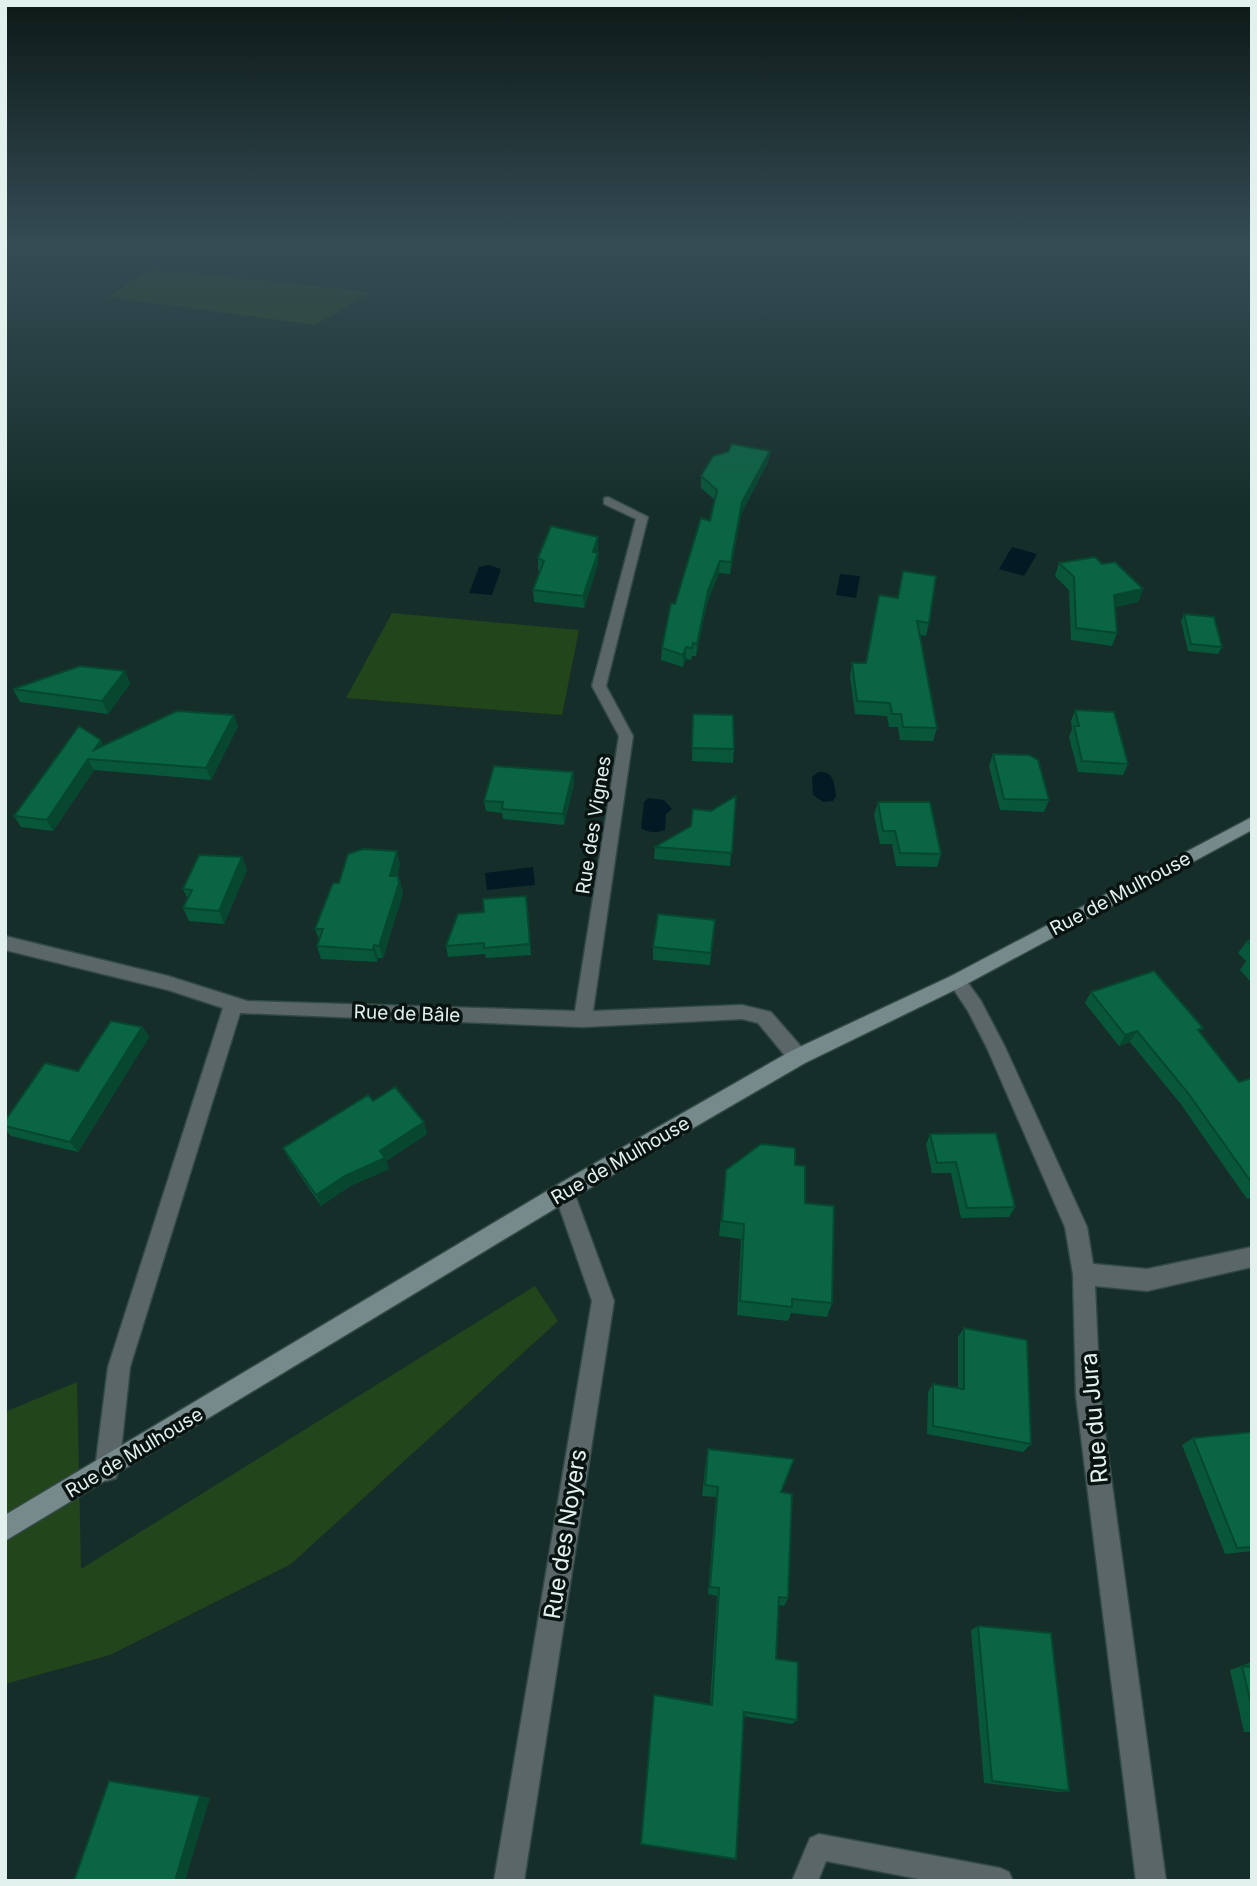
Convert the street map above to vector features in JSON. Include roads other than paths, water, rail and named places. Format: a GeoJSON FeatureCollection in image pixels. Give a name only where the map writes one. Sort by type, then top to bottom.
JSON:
{"type":"FeatureCollection","features":[{"type":"Feature","properties":{"kind":"main road","name":"Rue de Mulhouse"},"geometry":{"type":"LineString","coordinates":[[5,1529],[564,1192],[798,1057],[957,981],[1252,823]]}},
{"type":"Feature","properties":{"kind":"street","name":"Rue des Vignes"},"geometry":{"type":"LineString","coordinates":[[583,1018],[626,736],[599,685],[642,517],[608,501]]}},
{"type":"Feature","properties":{"kind":"street","name":"Rue de Bâle"},"geometry":{"type":"LineString","coordinates":[[5,943],[168,983],[247,1008],[583,1018],[742,1012],[764,1017],[798,1057]]}},
{"type":"Feature","properties":{"kind":"street","name":"Rue du Jura"},"geometry":{"type":"LineString","coordinates":[[957,981],[975,1006],[996,1047],[1076,1227],[1084,1274],[1088,1396],[1151,1881]]}},
{"type":"Feature","properties":{"kind":"street"},"geometry":{"type":"LineString","coordinates":[[107,1469],[119,1367],[233,1005]]}},
{"type":"Feature","properties":{"kind":"street","name":"Rue des Noyers"},"geometry":{"type":"LineString","coordinates":[[509,1881],[603,1301],[564,1192]]}},
{"type":"Feature","properties":{"kind":"street"},"geometry":{"type":"LineString","coordinates":[[1084,1274],[1147,1280],[1252,1257]]}},
{"type":"Feature","properties":{"kind":"lane"},"geometry":{"type":"LineString","coordinates":[[805,1881],[818,1847],[1000,1881]]}},
{"type":"Feature","properties":{"kind":"water"},"geometry":{"type":"Polygon","coordinates":[[[1012,547],[1037,554],[1024,576],[999,569],[1012,547]]]}},
{"type":"Feature","properties":{"kind":"water"},"geometry":{"type":"Polygon","coordinates":[[[488,565],[501,569],[492,595],[469,593],[479,567],[488,565]]]}},
{"type":"Feature","properties":{"kind":"water"},"geometry":{"type":"Polygon","coordinates":[[[840,574],[860,576],[856,598],[836,595],[840,574]]]}},
{"type":"Feature","properties":{"kind":"water"},"geometry":{"type":"Polygon","coordinates":[[[818,772],[827,773],[832,778],[836,796],[833,801],[823,802],[813,795],[812,777],[818,772]]]}},
{"type":"Feature","properties":{"kind":"water"},"geometry":{"type":"Polygon","coordinates":[[[648,798],[664,800],[672,809],[666,814],[665,830],[653,832],[641,828],[644,802],[648,798]]]}},
{"type":"Feature","properties":{"kind":"water"},"geometry":{"type":"Polygon","coordinates":[[[533,867],[535,885],[487,890],[485,873],[533,867]]]}}]}
